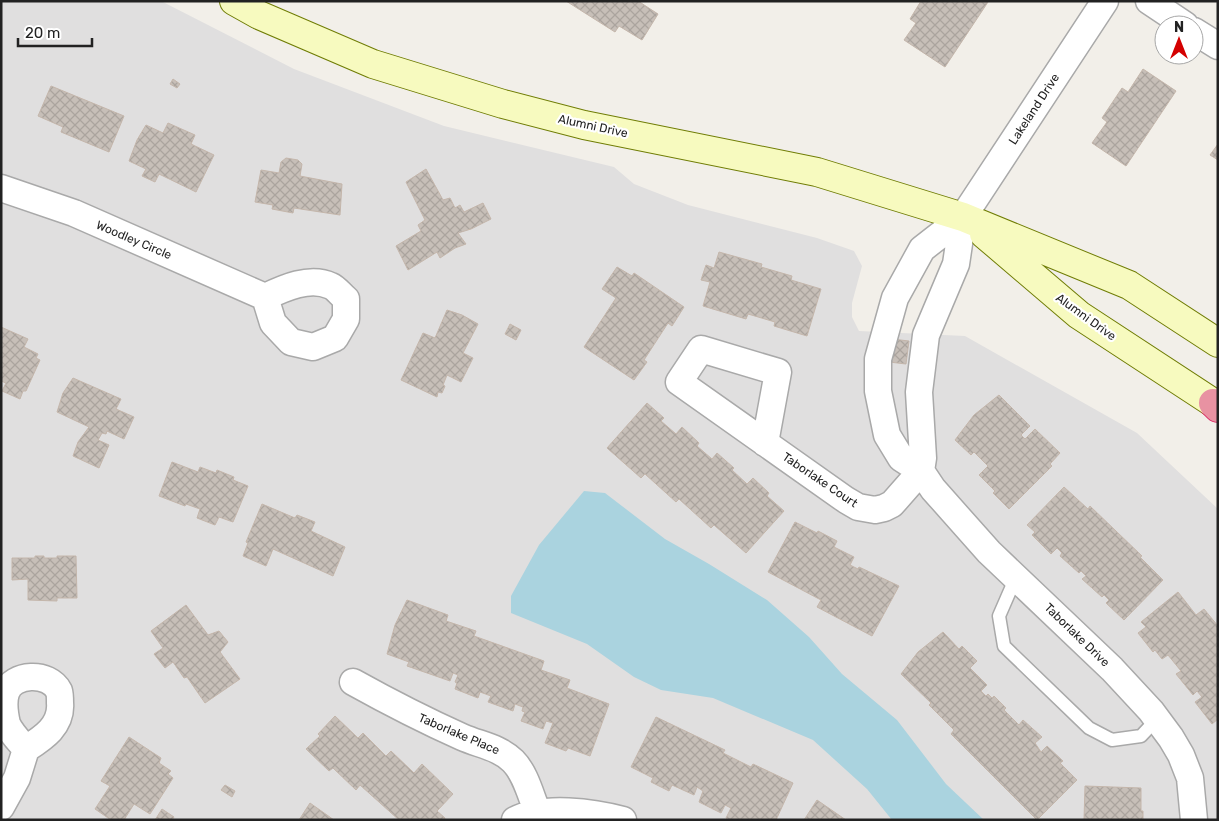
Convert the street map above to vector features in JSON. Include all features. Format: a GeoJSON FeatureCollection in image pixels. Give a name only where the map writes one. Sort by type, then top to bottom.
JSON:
{"type":"FeatureCollection","features":[{"type":"Feature","properties":{"kind":"main road","name":"Alumni Drive"},"geometry":{"type":"LineString","coordinates":[[234,1],[259,15],[373,64],[504,104],[584,125],[817,172],[964,217],[1129,285],[1218,342]]}},
{"type":"Feature","properties":{"kind":"main road","name":"Alumni Drive"},"geometry":{"type":"LineString","coordinates":[[964,217],[1079,315],[1216,406]]}},
{"type":"Feature","properties":{"kind":"street","name":"Lakeland Drive"},"geometry":{"type":"LineString","coordinates":[[964,217],[1105,1]]}},
{"type":"Feature","properties":{"kind":"street"},"geometry":{"type":"LineString","coordinates":[[1149,1],[1170,15]]}},
{"type":"Feature","properties":{"kind":"street"},"geometry":{"type":"LineString","coordinates":[[1204,37],[1218,46]]}},
{"type":"Feature","properties":{"kind":"street","name":"Woodley Circle"},"geometry":{"type":"LineString","coordinates":[[1,188],[74,213],[265,297]]}},
{"type":"Feature","properties":{"kind":"street","name":"Taborlake Drive"},"geometry":{"type":"LineString","coordinates":[[964,217],[922,248],[895,298],[878,359],[878,391],[887,435],[901,458],[921,471],[933,489],[989,552],[1112,669],[1157,719],[1181,755],[1190,778],[1194,820]]}},
{"type":"Feature","properties":{"kind":"street"},"geometry":{"type":"LineString","coordinates":[[921,471],[923,458],[919,392],[926,335],[956,264],[964,217]]}},
{"type":"Feature","properties":{"kind":"street"},"geometry":{"type":"LineString","coordinates":[[878,391],[919,392]]}},
{"type":"Feature","properties":{"kind":"street","name":"Taborlake Court"},"geometry":{"type":"LineString","coordinates":[[765,443],[858,507],[875,510],[892,504],[921,471]]}},
{"type":"Feature","properties":{"kind":"street","name":"Taborlake Place"},"geometry":{"type":"LineString","coordinates":[[353,682],[420,718],[465,739],[501,751],[515,762],[525,780],[527,816]]}},
{"type":"Feature","properties":{"kind":"street"},"geometry":{"type":"LineString","coordinates":[[1,807],[17,778],[26,749]]}},
{"type":"Feature","properties":{"kind":"street"},"geometry":{"type":"LineString","coordinates":[[527,816],[568,811],[623,820]]}},
{"type":"Feature","properties":{"kind":"lane"},"geometry":{"type":"LineString","coordinates":[[1016,577],[999,616],[1004,646],[1090,728],[1112,740],[1140,736],[1157,719]]}},
{"type":"Feature","properties":{"kind":"shaded area"},"geometry":{"type":"Polygon","coordinates":[[[1,1],[161,1],[294,69],[444,126],[614,167],[634,184],[688,205],[817,238],[854,251],[862,266],[852,303],[852,317],[859,331],[965,336],[1137,433],[1218,509],[1218,820],[1,820],[1,1]]]}},
{"type":"Feature","properties":{"kind":"water"},"geometry":{"type":"Polygon","coordinates":[[[584,491],[605,493],[665,539],[767,600],[809,637],[842,674],[897,720],[946,784],[984,820],[892,820],[867,789],[813,740],[713,698],[661,690],[634,677],[587,644],[511,613],[511,596],[539,545],[584,491]]]}},
{"type":"Feature","properties":{"kind":"building"},"geometry":{"type":"Polygon","coordinates":[[[566,1],[638,1],[658,14],[642,40],[619,26],[615,32],[566,1]]]}},
{"type":"Feature","properties":{"kind":"building"},"geometry":{"type":"Polygon","coordinates":[[[921,1],[988,2],[945,67],[904,40],[916,23],[910,19],[921,1]]]}},
{"type":"Feature","properties":{"kind":"building"},"geometry":{"type":"Polygon","coordinates":[[[1143,69],[1176,91],[1126,166],[1092,143],[1107,122],[1102,118],[1122,88],[1128,92],[1143,69]]]}},
{"type":"Feature","properties":{"kind":"building"},"geometry":{"type":"Polygon","coordinates":[[[173,79],[180,84],[177,88],[170,84],[173,79]]]}},
{"type":"Feature","properties":{"kind":"building"},"geometry":{"type":"Polygon","coordinates":[[[51,86],[124,116],[109,152],[61,132],[63,127],[38,116],[51,86]]]}},
{"type":"Feature","properties":{"kind":"building"},"geometry":{"type":"Polygon","coordinates":[[[168,123],[195,135],[191,144],[214,155],[196,192],[159,174],[155,182],[142,176],[146,169],[129,161],[137,140],[146,125],[163,133],[168,123]]]}},
{"type":"Feature","properties":{"kind":"building"},"geometry":{"type":"Polygon","coordinates":[[[1218,144],[1218,160],[1210,155],[1218,144]]]}},
{"type":"Feature","properties":{"kind":"building"},"geometry":{"type":"Polygon","coordinates":[[[286,158],[298,160],[302,164],[300,176],[342,184],[340,215],[294,208],[293,213],[272,209],[273,205],[255,202],[261,170],[279,173],[281,162],[286,158]]]}},
{"type":"Feature","properties":{"kind":"building"},"geometry":{"type":"Polygon","coordinates":[[[426,169],[443,200],[450,198],[455,208],[460,205],[464,212],[483,203],[491,219],[458,233],[466,244],[455,248],[440,258],[437,252],[408,270],[396,246],[421,231],[418,225],[425,220],[406,182],[426,169]]]}},
{"type":"Feature","properties":{"kind":"building"},"geometry":{"type":"Polygon","coordinates":[[[719,252],[762,264],[761,267],[792,276],[791,280],[821,289],[807,336],[774,326],[775,322],[748,314],[746,319],[703,306],[710,282],[701,280],[706,265],[714,268],[719,252]]]}},
{"type":"Feature","properties":{"kind":"building"},"geometry":{"type":"Polygon","coordinates":[[[617,267],[632,276],[634,273],[684,307],[672,326],[668,323],[644,360],[647,362],[634,380],[584,347],[616,298],[602,289],[617,267]]]}},
{"type":"Feature","properties":{"kind":"building"},"geometry":{"type":"Polygon","coordinates":[[[447,310],[462,315],[478,324],[463,353],[473,358],[461,382],[447,375],[442,393],[438,392],[437,397],[401,380],[423,333],[435,338],[447,310]]]}},
{"type":"Feature","properties":{"kind":"building"},"geometry":{"type":"Polygon","coordinates":[[[510,324],[521,330],[516,340],[505,334],[510,324]]]}},
{"type":"Feature","properties":{"kind":"building"},"geometry":{"type":"Polygon","coordinates":[[[1,327],[28,339],[24,347],[38,354],[36,358],[40,360],[26,391],[23,391],[20,399],[2,391],[6,383],[1,381],[1,327]]]}},
{"type":"Feature","properties":{"kind":"building"},"geometry":{"type":"Polygon","coordinates":[[[892,339],[909,341],[906,364],[889,362],[892,339]]]}},
{"type":"Feature","properties":{"kind":"building"},"geometry":{"type":"Polygon","coordinates":[[[73,378],[121,399],[116,409],[134,417],[124,439],[107,431],[106,434],[102,433],[98,440],[109,445],[99,468],[73,456],[78,442],[89,427],[57,412],[63,393],[73,378]]]}},
{"type":"Feature","properties":{"kind":"building"},"geometry":{"type":"Polygon","coordinates":[[[999,395],[1030,426],[1021,435],[1025,439],[1035,429],[1060,453],[1050,464],[1052,466],[1009,509],[979,475],[988,466],[974,452],[971,455],[955,440],[974,415],[999,395]]]}},
{"type":"Feature","properties":{"kind":"building"},"geometry":{"type":"Polygon","coordinates":[[[647,403],[664,418],[661,421],[676,434],[682,427],[699,443],[697,446],[712,459],[717,453],[734,468],[732,470],[747,484],[753,478],[769,493],[767,496],[784,511],[746,553],[714,525],[711,528],[679,499],[676,502],[645,474],[641,478],[607,448],[647,403]]]}},
{"type":"Feature","properties":{"kind":"building"},"geometry":{"type":"Polygon","coordinates":[[[172,462],[198,472],[200,467],[216,473],[217,470],[234,477],[233,480],[248,486],[233,522],[219,517],[215,525],[197,518],[200,509],[186,504],[185,506],[159,496],[172,462]]]}},
{"type":"Feature","properties":{"kind":"building"},"geometry":{"type":"Polygon","coordinates":[[[1064,487],[1088,509],[1090,506],[1142,556],[1140,557],[1163,580],[1124,620],[1106,603],[1109,600],[1104,595],[1102,597],[1082,579],[1086,576],[1081,571],[1079,573],[1060,556],[1062,553],[1057,548],[1051,554],[1032,535],[1035,532],[1027,525],[1064,487]]]}},
{"type":"Feature","properties":{"kind":"building"},"geometry":{"type":"Polygon","coordinates":[[[262,504],[295,518],[297,515],[315,522],[311,531],[345,547],[333,576],[273,549],[266,566],[243,556],[248,543],[246,542],[262,504]]]}},
{"type":"Feature","properties":{"kind":"building"},"geometry":{"type":"Polygon","coordinates":[[[795,522],[837,541],[834,547],[854,557],[850,565],[858,569],[859,567],[899,586],[872,636],[817,607],[821,600],[768,572],[795,522]]]}},
{"type":"Feature","properties":{"kind":"building"},"geometry":{"type":"Polygon","coordinates":[[[35,556],[57,558],[57,556],[76,556],[77,598],[57,598],[57,601],[28,600],[28,579],[12,580],[12,558],[35,558],[35,556]]]}},
{"type":"Feature","properties":{"kind":"building"},"geometry":{"type":"Polygon","coordinates":[[[1178,592],[1196,615],[1204,609],[1218,626],[1218,719],[1212,724],[1195,702],[1202,697],[1197,691],[1193,695],[1176,674],[1181,671],[1168,655],[1162,659],[1155,650],[1153,652],[1138,633],[1146,627],[1141,622],[1178,592]]]}},
{"type":"Feature","properties":{"kind":"building"},"geometry":{"type":"Polygon","coordinates":[[[407,600],[448,615],[446,621],[476,631],[474,636],[544,661],[541,670],[570,680],[567,688],[609,704],[590,756],[568,748],[566,751],[545,743],[553,723],[546,721],[543,729],[521,721],[525,712],[522,711],[523,707],[515,704],[513,711],[488,702],[491,696],[480,692],[478,698],[455,689],[458,675],[453,673],[450,681],[407,666],[409,662],[387,654],[395,625],[407,600]]]}},
{"type":"Feature","properties":{"kind":"building"},"geometry":{"type":"Polygon","coordinates":[[[186,605],[208,635],[219,631],[228,642],[220,652],[240,679],[205,703],[187,677],[184,678],[173,662],[165,668],[154,654],[163,648],[151,631],[186,605]]]}},
{"type":"Feature","properties":{"kind":"building"},"geometry":{"type":"Polygon","coordinates":[[[943,632],[959,649],[962,646],[977,661],[970,668],[987,685],[981,691],[986,696],[988,694],[992,698],[994,696],[1006,708],[1004,710],[1019,725],[1023,720],[1042,737],[1035,743],[1041,752],[1047,746],[1063,761],[1060,763],[1077,780],[1037,820],[951,734],[954,730],[929,705],[931,703],[901,674],[918,652],[943,632]]]}},
{"type":"Feature","properties":{"kind":"building"},"geometry":{"type":"Polygon","coordinates":[[[335,716],[358,738],[363,733],[386,756],[391,751],[414,773],[422,764],[453,794],[437,811],[445,818],[444,820],[399,820],[360,785],[356,790],[333,768],[329,771],[306,749],[320,736],[318,734],[335,716]]]}},
{"type":"Feature","properties":{"kind":"building"},"geometry":{"type":"Polygon","coordinates":[[[656,717],[725,750],[723,753],[751,767],[753,764],[793,783],[776,820],[730,820],[726,818],[731,808],[725,805],[721,813],[699,802],[703,791],[697,787],[694,795],[672,785],[669,791],[651,782],[653,778],[631,767],[656,717]]]}},
{"type":"Feature","properties":{"kind":"building"},"geometry":{"type":"Polygon","coordinates":[[[129,737],[161,758],[159,763],[171,771],[168,774],[173,778],[150,814],[134,804],[124,820],[111,820],[95,809],[110,786],[101,781],[129,737]]]}},
{"type":"Feature","properties":{"kind":"building"},"geometry":{"type":"Polygon","coordinates":[[[225,785],[235,791],[232,797],[221,790],[225,785]]]}},
{"type":"Feature","properties":{"kind":"building"},"geometry":{"type":"Polygon","coordinates":[[[1085,786],[1141,788],[1143,820],[1084,820],[1085,786]]]}},
{"type":"Feature","properties":{"kind":"building"},"geometry":{"type":"Polygon","coordinates":[[[817,800],[846,820],[804,820],[817,800]]]}},
{"type":"Feature","properties":{"kind":"building"},"geometry":{"type":"Polygon","coordinates":[[[310,803],[334,820],[299,820],[310,803]]]}},
{"type":"Feature","properties":{"kind":"building"},"geometry":{"type":"Polygon","coordinates":[[[162,809],[174,817],[172,820],[155,820],[162,809]]]}}]}
